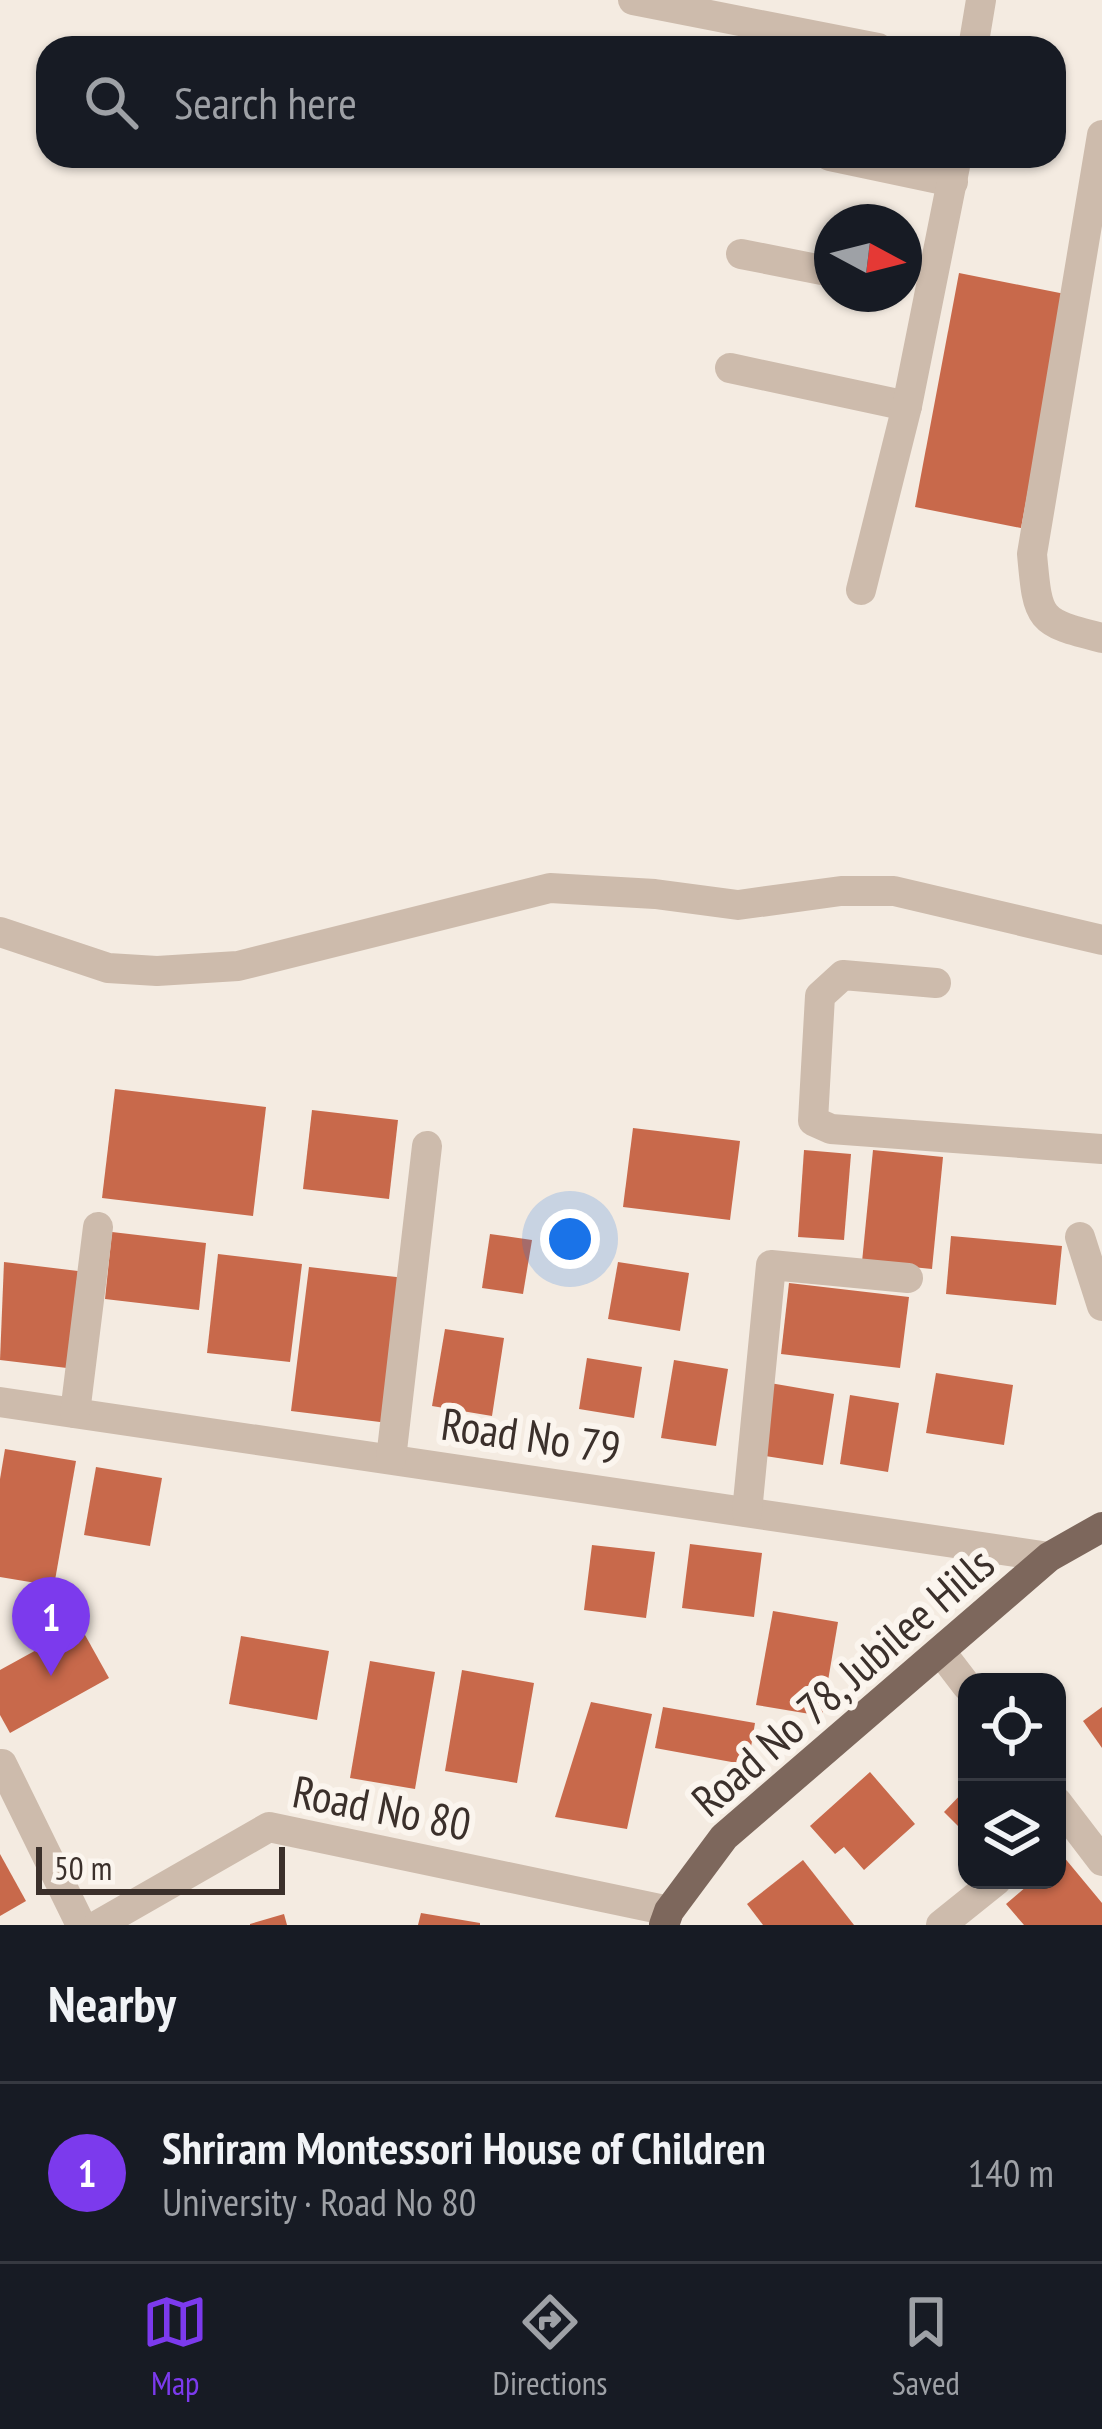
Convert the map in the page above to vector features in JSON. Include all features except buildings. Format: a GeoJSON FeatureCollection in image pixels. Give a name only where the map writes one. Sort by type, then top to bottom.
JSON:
{"type":"FeatureCollection","features":[{"type":"Feature","properties":{"kind":"main road","name":"Road No 78, Jubilee Hills"},"geometry":{"type":"LineString","coordinates":[[667,1918],[724,1837],[1049,1557],[1102,1527]]}},
{"type":"Feature","properties":{"kind":"street"},"geometry":{"type":"LineString","coordinates":[[633,0],[817,36]]}},
{"type":"Feature","properties":{"kind":"street"},"geometry":{"type":"LineString","coordinates":[[975,36],[981,0]]}},
{"type":"Feature","properties":{"kind":"street"},"geometry":{"type":"LineString","coordinates":[[1102,135],[1031,554],[1041,610],[1055,626],[1102,638]]}},
{"type":"Feature","properties":{"kind":"street"},"geometry":{"type":"LineString","coordinates":[[922,277],[955,169]]}},
{"type":"Feature","properties":{"kind":"street"},"geometry":{"type":"LineString","coordinates":[[741,254],[814,268]]}},
{"type":"Feature","properties":{"kind":"street"},"geometry":{"type":"LineString","coordinates":[[861,590],[907,406],[916,312]]}},
{"type":"Feature","properties":{"kind":"street"},"geometry":{"type":"LineString","coordinates":[[730,368],[907,406]]}},
{"type":"Feature","properties":{"kind":"street"},"geometry":{"type":"LineString","coordinates":[[0,932],[108,968],[157,971],[238,966],[550,888],[738,905],[841,891],[895,891],[1102,940]]}},
{"type":"Feature","properties":{"kind":"street"},"geometry":{"type":"LineString","coordinates":[[936,983],[843,975],[820,996],[813,1121],[831,1130],[1102,1149]]}},
{"type":"Feature","properties":{"kind":"street"},"geometry":{"type":"LineString","coordinates":[[391,1459],[427,1146]]}},
{"type":"Feature","properties":{"kind":"street"},"geometry":{"type":"LineString","coordinates":[[75,1412],[98,1227]]}},
{"type":"Feature","properties":{"kind":"street"},"geometry":{"type":"LineString","coordinates":[[1080,1237],[1102,1306]]}},
{"type":"Feature","properties":{"kind":"street"},"geometry":{"type":"LineString","coordinates":[[747,1512],[771,1265],[908,1278]]}},
{"type":"Feature","properties":{"kind":"street","name":"Road No 79"},"geometry":{"type":"LineString","coordinates":[[0,1402],[1049,1557]]}},
{"type":"Feature","properties":{"kind":"street"},"geometry":{"type":"LineString","coordinates":[[941,1652],[958,1674]]}},
{"type":"Feature","properties":{"kind":"street"},"geometry":{"type":"LineString","coordinates":[[2,1764],[81,1925]]}},
{"type":"Feature","properties":{"kind":"street"},"geometry":{"type":"LineString","coordinates":[[1066,1822],[1102,1861]]}},
{"type":"Feature","properties":{"kind":"street","name":"Road No 80"},"geometry":{"type":"LineString","coordinates":[[98,1925],[269,1827],[667,1918]]}},
{"type":"Feature","properties":{"kind":"street"},"geometry":{"type":"LineString","coordinates":[[941,1925],[986,1889]]}},
{"type":"Feature","properties":{"kind":"place","name":"Shriram Montessori House of Children"},"geometry":{"type":"Point","coordinates":[51,1676]}}]}
